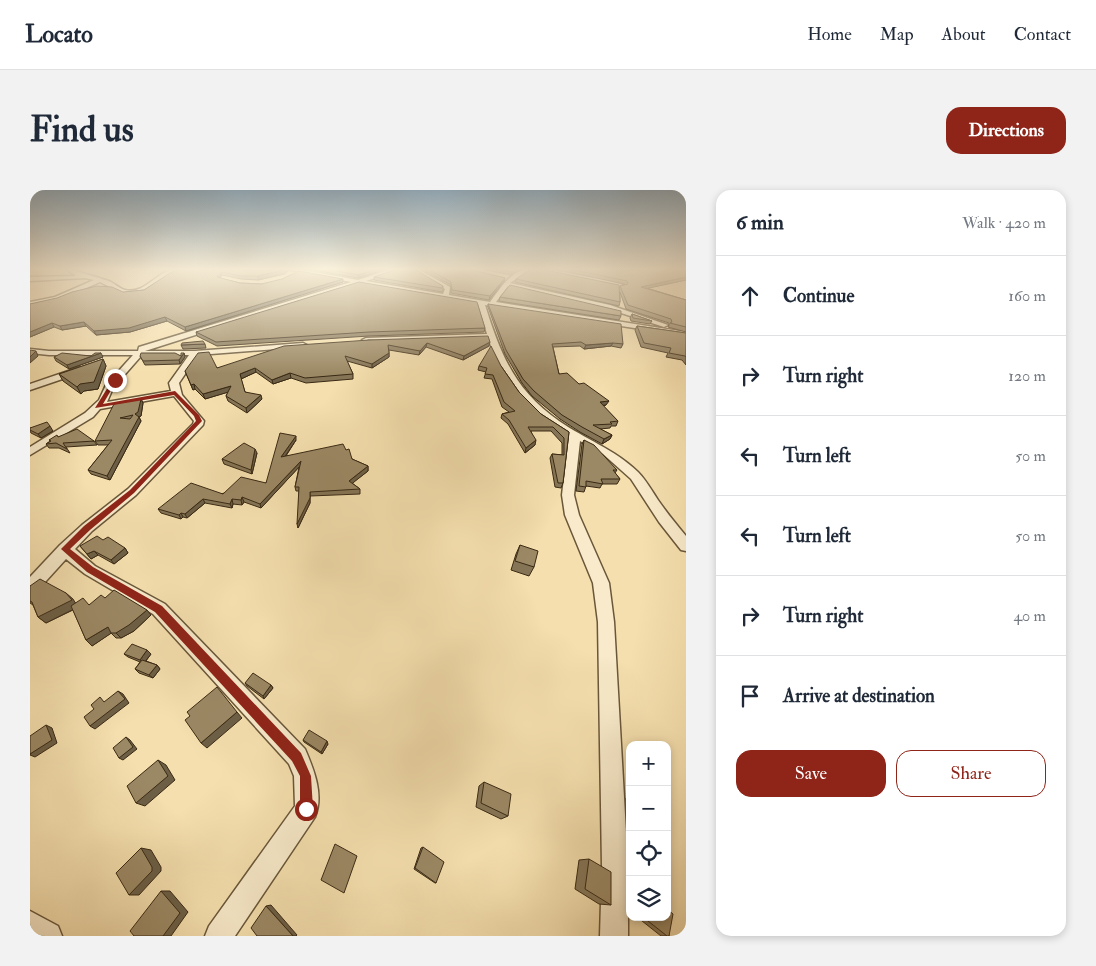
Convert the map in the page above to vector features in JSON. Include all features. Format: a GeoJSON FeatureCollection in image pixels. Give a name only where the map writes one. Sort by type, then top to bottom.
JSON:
{"type":"FeatureCollection","features":[{"type":"Feature","properties":{"kind":"street"},"geometry":{"type":"LineString","coordinates":[[107,361],[286,304]]}},
{"type":"Feature","properties":{"kind":"street"},"geometry":{"type":"LineString","coordinates":[[481,304],[490,336],[500,360],[515,385],[531,404],[555,423],[606,452],[635,476],[664,519],[686,546]]}},
{"type":"Feature","properties":{"kind":"street"},"geometry":{"type":"LineString","coordinates":[[497,304],[686,334]]}},
{"type":"Feature","properties":{"kind":"street"},"geometry":{"type":"LineString","coordinates":[[599,304],[638,315],[686,334]]}},
{"type":"Feature","properties":{"kind":"street"},"geometry":{"type":"LineString","coordinates":[[360,341],[490,336]]}},
{"type":"Feature","properties":{"kind":"street"},"geometry":{"type":"LineString","coordinates":[[30,350],[50,353],[195,353],[314,344]]}},
{"type":"Feature","properties":{"kind":"street"},"geometry":{"type":"LineString","coordinates":[[30,452],[89,415],[103,401],[109,387],[141,352]]}},
{"type":"Feature","properties":{"kind":"street"},"geometry":{"type":"LineString","coordinates":[[30,586],[87,528],[132,492],[198,425],[197,416],[175,393],[174,383],[195,353]]}},
{"type":"Feature","properties":{"kind":"street"},"geometry":{"type":"LineString","coordinates":[[30,387],[91,366]]}},
{"type":"Feature","properties":{"kind":"street"},"geometry":{"type":"LineString","coordinates":[[97,407],[175,393]]}},
{"type":"Feature","properties":{"kind":"street"},"geometry":{"type":"LineString","coordinates":[[574,434],[568,496],[572,515],[601,583],[606,622],[615,857],[614,936]]}},
{"type":"Feature","properties":{"kind":"street"},"geometry":{"type":"LineString","coordinates":[[65,549],[90,570],[158,609],[296,757],[306,776],[306,809],[219,936]]}},
{"type":"Feature","properties":{"kind":"street"},"geometry":{"type":"LineString","coordinates":[[30,924],[48,936]]}},
{"type":"Feature","properties":{"kind":"building"},"geometry":{"type":"Polygon","coordinates":[[[30,304],[261,304],[185,327],[165,317],[129,328],[94,331],[84,322],[60,326],[52,323],[30,332],[30,304]]]}},
{"type":"Feature","properties":{"kind":"building"},"geometry":{"type":"Polygon","coordinates":[[[288,304],[478,304],[485,328],[369,332],[216,342],[196,332],[288,304]]]}},
{"type":"Feature","properties":{"kind":"building"},"geometry":{"type":"Polygon","coordinates":[[[488,304],[621,324],[623,344],[586,345],[581,342],[552,344],[559,374],[567,373],[579,384],[584,383],[609,401],[600,402],[618,421],[610,422],[612,424],[593,425],[612,435],[604,439],[582,427],[562,415],[534,391],[523,379],[506,350],[488,304]]]}},
{"type":"Feature","properties":{"kind":"building"},"geometry":{"type":"Polygon","coordinates":[[[543,304],[590,304],[621,311],[621,316],[543,304]]]}},
{"type":"Feature","properties":{"kind":"building"},"geometry":{"type":"Polygon","coordinates":[[[686,304],[686,327],[670,323],[672,322],[671,319],[628,305],[686,304]]]}},
{"type":"Feature","properties":{"kind":"building"},"geometry":{"type":"Polygon","coordinates":[[[632,314],[652,321],[633,318],[632,314]]]}},
{"type":"Feature","properties":{"kind":"building"},"geometry":{"type":"Polygon","coordinates":[[[637,326],[686,333],[686,357],[669,353],[671,348],[644,343],[637,326]]]}},
{"type":"Feature","properties":{"kind":"building"},"geometry":{"type":"Polygon","coordinates":[[[488,336],[490,342],[464,356],[427,343],[420,351],[388,345],[389,353],[372,364],[345,356],[353,374],[305,378],[290,373],[272,380],[255,368],[240,374],[245,392],[261,395],[246,408],[226,396],[231,386],[203,394],[194,384],[191,385],[185,371],[198,353],[209,352],[217,368],[284,346],[369,340],[488,336]]]}},
{"type":"Feature","properties":{"kind":"building"},"geometry":{"type":"Polygon","coordinates":[[[203,341],[205,344],[181,345],[182,343],[203,341]]]}},
{"type":"Feature","properties":{"kind":"building"},"geometry":{"type":"Polygon","coordinates":[[[491,346],[501,366],[519,392],[541,414],[569,432],[563,483],[558,483],[552,454],[564,455],[564,438],[553,427],[528,427],[536,440],[526,448],[509,420],[502,414],[515,411],[504,402],[493,375],[485,374],[487,368],[479,366],[491,346]]]}},
{"type":"Feature","properties":{"kind":"building"},"geometry":{"type":"Polygon","coordinates":[[[30,350],[36,351],[30,357],[30,350]]]}},
{"type":"Feature","properties":{"kind":"building"},"geometry":{"type":"Polygon","coordinates":[[[62,353],[91,356],[95,353],[101,353],[67,365],[54,357],[62,353]]]}},
{"type":"Feature","properties":{"kind":"building"},"geometry":{"type":"Polygon","coordinates":[[[141,353],[175,353],[181,356],[181,353],[184,353],[179,360],[143,361],[140,356],[141,353]]]}},
{"type":"Feature","properties":{"kind":"building"},"geometry":{"type":"Polygon","coordinates":[[[103,359],[94,382],[80,384],[77,387],[59,374],[103,359]]]}},
{"type":"Feature","properties":{"kind":"building"},"geometry":{"type":"Polygon","coordinates":[[[141,399],[138,412],[135,414],[139,417],[107,476],[88,470],[112,440],[95,441],[114,404],[141,399]],[[133,415],[120,418],[130,419],[133,415]]]}},
{"type":"Feature","properties":{"kind":"building"},"geometry":{"type":"Polygon","coordinates":[[[47,422],[50,426],[38,434],[30,430],[30,428],[47,422]]]}},
{"type":"Feature","properties":{"kind":"building"},"geometry":{"type":"Polygon","coordinates":[[[77,429],[94,441],[63,443],[67,449],[56,443],[46,444],[57,435],[58,437],[77,429]]]}},
{"type":"Feature","properties":{"kind":"building"},"geometry":{"type":"Polygon","coordinates":[[[280,433],[296,436],[281,457],[343,444],[346,450],[349,449],[352,459],[368,466],[349,481],[360,489],[310,492],[310,498],[297,524],[299,487],[295,487],[301,461],[260,504],[242,497],[241,500],[232,499],[230,504],[203,499],[185,514],[181,513],[179,515],[158,509],[191,483],[223,494],[241,477],[266,483],[280,433]]]}},
{"type":"Feature","properties":{"kind":"building"},"geometry":{"type":"Polygon","coordinates":[[[584,440],[594,445],[617,470],[613,470],[620,479],[601,479],[603,484],[586,481],[586,487],[579,486],[584,440]]]}},
{"type":"Feature","properties":{"kind":"building"},"geometry":{"type":"Polygon","coordinates":[[[244,443],[255,449],[251,470],[222,459],[244,443]]]}},
{"type":"Feature","properties":{"kind":"building"},"geometry":{"type":"Polygon","coordinates":[[[97,536],[103,540],[108,537],[125,548],[111,560],[94,551],[87,554],[80,546],[97,536]]]}},
{"type":"Feature","properties":{"kind":"building"},"geometry":{"type":"Polygon","coordinates":[[[520,545],[538,551],[534,567],[515,561],[520,545]]]}},
{"type":"Feature","properties":{"kind":"building"},"geometry":{"type":"Polygon","coordinates":[[[40,579],[66,593],[72,600],[38,617],[30,601],[30,586],[40,579]]]}},
{"type":"Feature","properties":{"kind":"building"},"geometry":{"type":"Polygon","coordinates":[[[114,590],[147,610],[116,633],[111,633],[108,627],[86,640],[71,606],[83,598],[89,605],[101,595],[105,598],[114,590]]]}},
{"type":"Feature","properties":{"kind":"building"},"geometry":{"type":"Polygon","coordinates":[[[132,644],[147,650],[140,660],[124,654],[132,644]]]}},
{"type":"Feature","properties":{"kind":"building"},"geometry":{"type":"Polygon","coordinates":[[[142,660],[157,665],[149,675],[135,669],[142,660]]]}},
{"type":"Feature","properties":{"kind":"building"},"geometry":{"type":"Polygon","coordinates":[[[253,673],[271,685],[263,696],[245,683],[253,673]]]}},
{"type":"Feature","properties":{"kind":"building"},"geometry":{"type":"Polygon","coordinates":[[[217,687],[237,712],[201,743],[185,720],[190,716],[187,712],[217,687]]]}},
{"type":"Feature","properties":{"kind":"building"},"geometry":{"type":"Polygon","coordinates":[[[118,691],[125,699],[90,726],[84,717],[94,709],[91,705],[100,697],[104,702],[118,691]]]}},
{"type":"Feature","properties":{"kind":"building"},"geometry":{"type":"Polygon","coordinates":[[[46,725],[52,740],[30,754],[30,736],[46,725]]]}},
{"type":"Feature","properties":{"kind":"building"},"geometry":{"type":"Polygon","coordinates":[[[309,730],[327,741],[321,752],[303,740],[309,730]]]}},
{"type":"Feature","properties":{"kind":"building"},"geometry":{"type":"Polygon","coordinates":[[[126,737],[133,747],[119,758],[113,748],[126,737]]]}},
{"type":"Feature","properties":{"kind":"building"},"geometry":{"type":"Polygon","coordinates":[[[158,760],[168,776],[136,803],[127,786],[158,760]]]}},
{"type":"Feature","properties":{"kind":"building"},"geometry":{"type":"Polygon","coordinates":[[[484,782],[511,794],[508,816],[481,803],[484,782]]]}},
{"type":"Feature","properties":{"kind":"building"},"geometry":{"type":"Polygon","coordinates":[[[335,844],[357,856],[344,893],[321,880],[335,844]]]}},
{"type":"Feature","properties":{"kind":"building"},"geometry":{"type":"Polygon","coordinates":[[[423,847],[444,862],[436,883],[415,868],[423,847]]]}},
{"type":"Feature","properties":{"kind":"building"},"geometry":{"type":"Polygon","coordinates":[[[141,848],[152,867],[152,871],[129,895],[116,873],[141,848]]]}},
{"type":"Feature","properties":{"kind":"building"},"geometry":{"type":"Polygon","coordinates":[[[589,859],[611,872],[611,905],[585,889],[589,859]]]}},
{"type":"Feature","properties":{"kind":"building"},"geometry":{"type":"Polygon","coordinates":[[[161,891],[180,913],[163,936],[134,936],[130,931],[161,891]]]}},
{"type":"Feature","properties":{"kind":"building"},"geometry":{"type":"Polygon","coordinates":[[[266,906],[293,936],[257,936],[251,928],[266,906]]]}},
{"type":"Feature","properties":{"kind":"building"},"geometry":{"type":"Polygon","coordinates":[[[671,912],[673,914],[669,936],[648,921],[671,921],[671,912]]]}},
{"type":"Feature","properties":{"kind":"route"},"geometry":{"type":"LineString","coordinates":[[115,380],[109,387],[103,401],[97,407],[156,398],[175,393],[197,416],[198,425],[132,492],[87,528],[65,549],[90,570],[158,609],[189,640],[296,757],[306,776],[306,809]]}}]}
